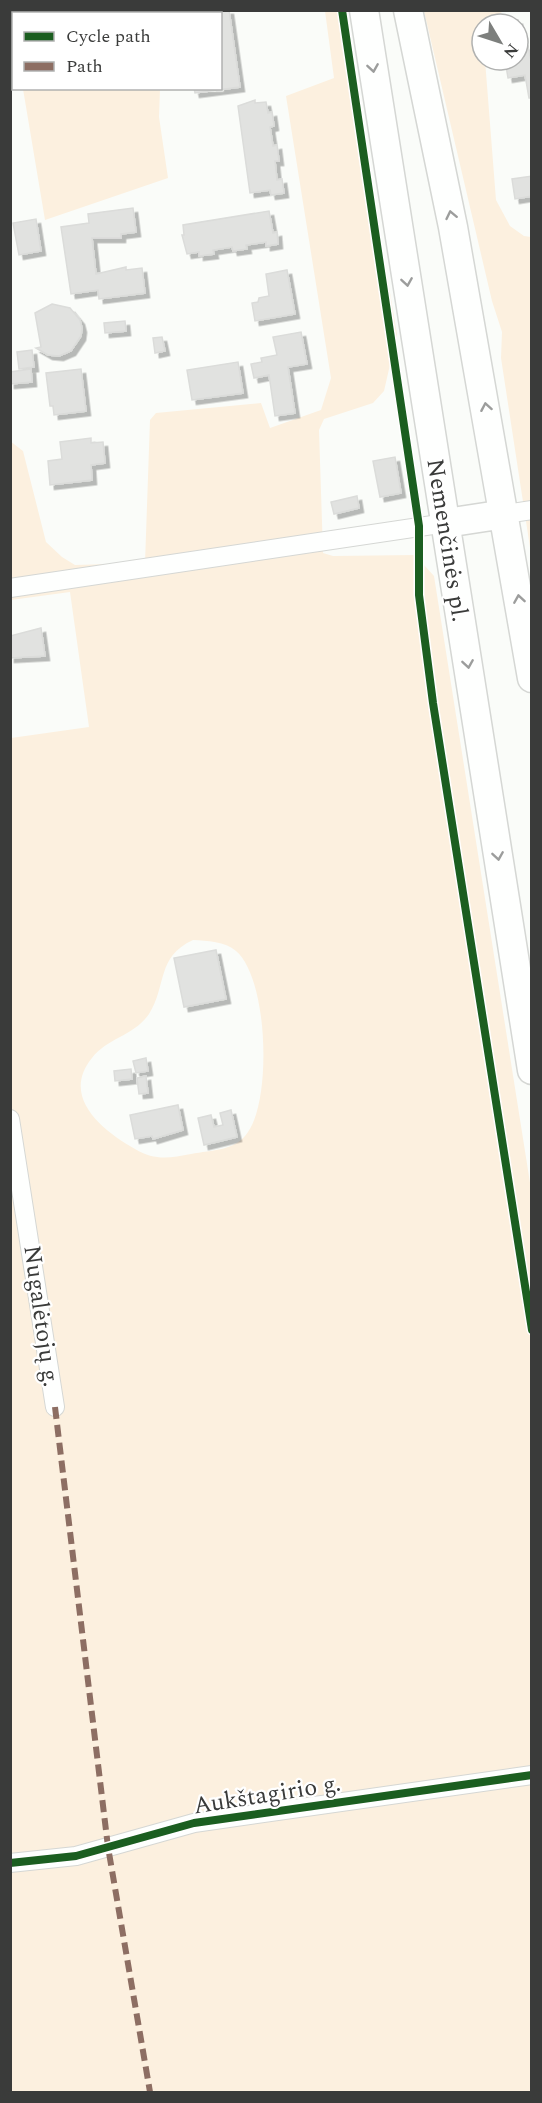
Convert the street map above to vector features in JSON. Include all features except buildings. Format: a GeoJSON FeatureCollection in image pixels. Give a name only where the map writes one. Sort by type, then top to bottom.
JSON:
{"type":"FeatureCollection","features":[{"type":"Feature","properties":{"kind":"main road","name":"Nemenčinės pl."},"geometry":{"type":"LineString","coordinates":[[364,10],[531,1070]]}},
{"type":"Feature","properties":{"kind":"main road"},"geometry":{"type":"LineString","coordinates":[[408,10],[453,227],[518,512],[531,678]]}},
{"type":"Feature","properties":{"kind":"main road"},"geometry":{"type":"LineString","coordinates":[[446,523],[518,512]]}},
{"type":"Feature","properties":{"kind":"street"},"geometry":{"type":"LineString","coordinates":[[10,588],[446,523]]}},
{"type":"Feature","properties":{"kind":"street","name":"Nugalėtojų g."},"geometry":{"type":"LineString","coordinates":[[10,1119],[55,1407]]}},
{"type":"Feature","properties":{"kind":"street","name":"Aukštagirio g."},"geometry":{"type":"LineString","coordinates":[[10,1863],[76,1856],[194,1823],[531,1775]]}},
{"type":"Feature","properties":{"kind":"shaded area"},"geometry":{"type":"Polygon","coordinates":[[[163,10],[163,12],[12,12],[12,24],[10,11],[163,10]]]}},
{"type":"Feature","properties":{"kind":"shaded area"},"geometry":{"type":"Polygon","coordinates":[[[325,11],[342,11],[397,334],[384,391],[373,403],[324,419],[319,430],[323,553],[333,556],[415,555],[434,576],[531,1189],[531,2092],[11,2092],[11,738],[89,727],[70,592],[11,600],[10,441],[23,451],[46,542],[62,557],[75,565],[145,563],[150,420],[156,413],[261,403],[270,428],[321,410],[331,378],[286,96],[334,78],[325,11]],[[193,940],[173,955],[149,1014],[136,1027],[98,1051],[83,1072],[81,1086],[83,1099],[99,1123],[123,1142],[142,1153],[156,1157],[176,1157],[215,1150],[237,1143],[248,1132],[256,1116],[261,1093],[263,1039],[260,1011],[255,986],[247,965],[236,951],[227,945],[193,940]]]}},
{"type":"Feature","properties":{"kind":"shaded area"},"geometry":{"type":"Polygon","coordinates":[[[424,11],[504,11],[470,12],[470,72],[486,72],[496,200],[510,226],[524,236],[531,237],[531,554],[501,358],[502,332],[492,301],[424,11]]]}},
{"type":"Feature","properties":{"kind":"shaded area"},"geometry":{"type":"Polygon","coordinates":[[[23,90],[160,90],[159,117],[168,178],[45,220],[23,90]]]}},
{"type":"Feature","properties":{"kind":"marked path"},"geometry":{"type":"LineString","coordinates":[[55,1407],[108,1847],[150,2092]]}},
{"type":"Feature","properties":{"kind":"cycle path"},"geometry":{"type":"LineString","coordinates":[[342,10],[419,526],[419,595],[433,703],[532,1330]]}},
{"type":"Feature","properties":{"kind":"cycle path"},"geometry":{"type":"LineString","coordinates":[[10,1863],[76,1856],[194,1823],[532,1775]]}}]}
